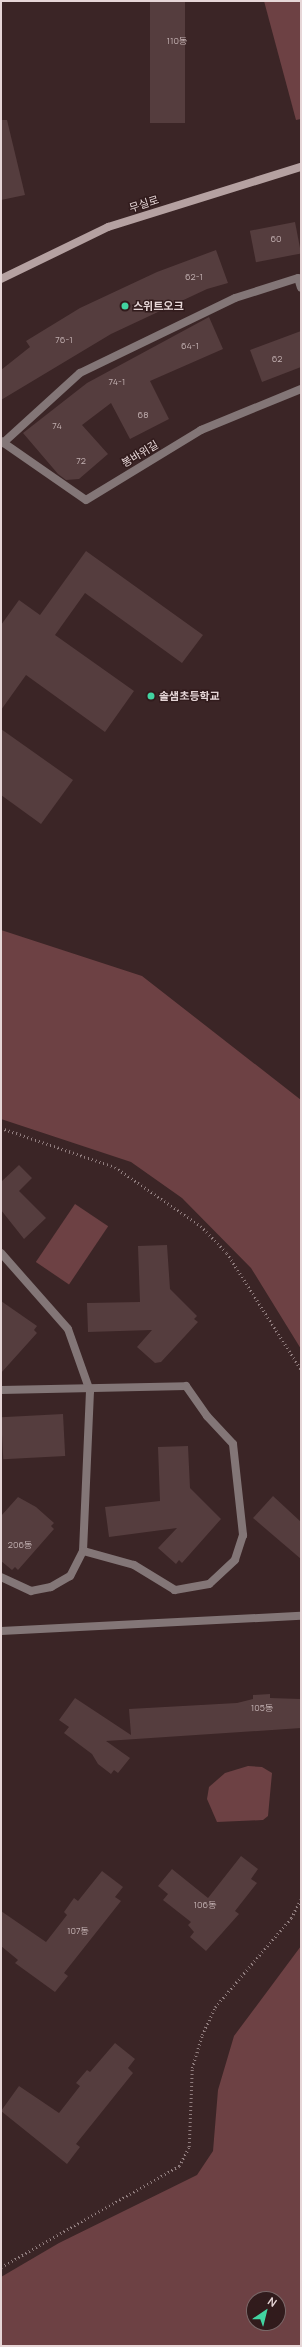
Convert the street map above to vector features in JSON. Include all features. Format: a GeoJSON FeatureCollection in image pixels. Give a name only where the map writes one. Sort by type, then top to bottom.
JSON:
{"type":"FeatureCollection","features":[{"type":"Feature","properties":{"kind":"street","name":"무실로"},"geometry":{"type":"LineString","coordinates":[[1,279],[108,227],[301,167]]}},
{"type":"Feature","properties":{"kind":"street"},"geometry":{"type":"LineString","coordinates":[[2,442],[80,373],[235,298],[298,278],[301,288]]}},
{"type":"Feature","properties":{"kind":"street","name":"봉바위길"},"geometry":{"type":"LineString","coordinates":[[2,442],[86,500],[201,430],[301,389]]}},
{"type":"Feature","properties":{"kind":"street"},"geometry":{"type":"LineString","coordinates":[[1,1253],[68,1329],[90,1391],[83,1552],[70,1576],[51,1587],[31,1592],[1,1577]]}},
{"type":"Feature","properties":{"kind":"street"},"geometry":{"type":"LineString","coordinates":[[1,1390],[90,1391],[186,1386],[206,1416],[233,1444],[243,1535],[235,1560],[209,1584],[184,1590],[175,1590],[134,1565],[83,1552]]}},
{"type":"Feature","properties":{"kind":"street"},"geometry":{"type":"LineString","coordinates":[[1,1632],[301,1616]]}},
{"type":"Feature","properties":{"kind":"path"},"geometry":{"type":"LineString","coordinates":[[1,1128],[115,1167],[201,1226],[227,1254],[301,1369]]}},
{"type":"Feature","properties":{"kind":"path"},"geometry":{"type":"LineString","coordinates":[[1,2267],[179,2166],[189,2147],[192,2068],[202,2034],[215,2006],[291,1918],[301,1899]]}},
{"type":"Feature","properties":{"kind":"shaded area"},"geometry":{"type":"Polygon","coordinates":[[[264,1],[301,1],[301,119],[296,120],[264,1]]]}},
{"type":"Feature","properties":{"kind":"shaded area"},"geometry":{"type":"Polygon","coordinates":[[[1,930],[142,976],[301,1100],[301,1349],[251,1268],[182,1198],[131,1162],[1,1119],[1,930]]]}},
{"type":"Feature","properties":{"kind":"shaded area"},"geometry":{"type":"Polygon","coordinates":[[[75,1204],[108,1226],[69,1284],[36,1262],[75,1204]]]}},
{"type":"Feature","properties":{"kind":"shaded area"},"geometry":{"type":"Polygon","coordinates":[[[248,1766],[262,1767],[272,1773],[268,1816],[263,1820],[217,1822],[207,1799],[209,1787],[225,1773],[248,1766]]]}},
{"type":"Feature","properties":{"kind":"shaded area"},"geometry":{"type":"Polygon","coordinates":[[[301,1946],[301,2346],[1,2346],[1,2277],[59,2243],[197,2175],[213,2151],[218,2090],[234,2036],[301,1946]]]}},
{"type":"Feature","properties":{"kind":"building"},"geometry":{"type":"Polygon","coordinates":[[[150,1],[185,1],[185,123],[150,123],[150,1]]]}},
{"type":"Feature","properties":{"kind":"building"},"geometry":{"type":"Polygon","coordinates":[[[1,120],[7,120],[25,195],[1,200],[1,120]]]}},
{"type":"Feature","properties":{"kind":"building"},"geometry":{"type":"Polygon","coordinates":[[[295,222],[301,253],[256,262],[250,231],[295,222]]]}},
{"type":"Feature","properties":{"kind":"building"},"geometry":{"type":"Polygon","coordinates":[[[216,250],[228,283],[207,289],[111,334],[1,400],[1,370],[30,347],[26,341],[80,308],[157,272],[216,250]]]}},
{"type":"Feature","properties":{"kind":"building"},"geometry":{"type":"Polygon","coordinates":[[[209,317],[223,349],[150,381],[169,419],[130,439],[111,403],[82,425],[108,454],[79,479],[66,480],[58,474],[23,433],[87,383],[209,317]]]}},
{"type":"Feature","properties":{"kind":"building"},"geometry":{"type":"Polygon","coordinates":[[[301,331],[301,367],[262,382],[250,350],[301,331]]]}},
{"type":"Feature","properties":{"kind":"building"},"geometry":{"type":"Polygon","coordinates":[[[86,551],[203,635],[182,663],[85,593],[55,635],[134,691],[105,732],[26,675],[1,710],[1,625],[19,600],[40,615],[86,551]]]}},
{"type":"Feature","properties":{"kind":"building"},"geometry":{"type":"Polygon","coordinates":[[[1,729],[73,780],[41,824],[1,795],[1,729]]]}},
{"type":"Feature","properties":{"kind":"building"},"geometry":{"type":"Polygon","coordinates":[[[19,1165],[32,1178],[19,1191],[46,1218],[24,1239],[1,1210],[1,1182],[19,1165]]]}},
{"type":"Feature","properties":{"kind":"building"},"geometry":{"type":"Polygon","coordinates":[[[167,1245],[170,1289],[197,1316],[194,1319],[198,1322],[161,1362],[155,1363],[137,1347],[152,1330],[88,1332],[87,1303],[140,1302],[138,1246],[167,1245]]]}},
{"type":"Feature","properties":{"kind":"building"},"geometry":{"type":"Polygon","coordinates":[[[1,1301],[37,1326],[34,1330],[37,1333],[1,1373],[1,1301]]]}},
{"type":"Feature","properties":{"kind":"building"},"geometry":{"type":"Polygon","coordinates":[[[63,1414],[65,1456],[3,1459],[1,1417],[63,1414]]]}},
{"type":"Feature","properties":{"kind":"building"},"geometry":{"type":"Polygon","coordinates":[[[188,1446],[190,1488],[221,1519],[182,1563],[179,1560],[176,1564],[158,1548],[177,1528],[109,1537],[105,1507],[160,1501],[158,1447],[188,1446]]]}},
{"type":"Feature","properties":{"kind":"building"},"geometry":{"type":"Polygon","coordinates":[[[273,1496],[301,1522],[301,1559],[253,1518],[273,1496]]]}},
{"type":"Feature","properties":{"kind":"building"},"geometry":{"type":"Polygon","coordinates":[[[18,1497],[36,1507],[54,1523],[51,1526],[54,1529],[18,1570],[15,1567],[12,1570],[1,1561],[1,1516],[18,1497]]]}},
{"type":"Feature","properties":{"kind":"building"},"geometry":{"type":"Polygon","coordinates":[[[270,1694],[270,1698],[300,1699],[301,1728],[106,1741],[130,1758],[118,1773],[114,1770],[111,1774],[98,1764],[92,1754],[64,1733],[69,1727],[59,1720],[75,1698],[131,1735],[129,1709],[237,1703],[253,1699],[253,1695],[270,1694]]]}},
{"type":"Feature","properties":{"kind":"building"},"geometry":{"type":"Polygon","coordinates":[[[241,1856],[258,1869],[251,1879],[257,1883],[235,1911],[239,1914],[206,1951],[190,1937],[194,1932],[188,1925],[191,1922],[163,1900],[168,1894],[158,1886],[172,1869],[208,1898],[241,1856]]]}},
{"type":"Feature","properties":{"kind":"building"},"geometry":{"type":"Polygon","coordinates":[[[102,1871],[123,1887],[115,1897],[121,1901],[64,1973],[68,1976],[55,1992],[15,1963],[18,1960],[1,1946],[1,1911],[46,1942],[67,1915],[64,1912],[74,1898],[78,1901],[102,1871]]]}},
{"type":"Feature","properties":{"kind":"building"},"geometry":{"type":"Polygon","coordinates":[[[115,2043],[135,2059],[128,2068],[133,2073],[76,2144],[80,2147],[67,2164],[1,2111],[19,2086],[59,2113],[80,2086],[76,2083],[87,2070],[90,2072],[115,2043]]]}},
{"type":"Feature","properties":{"kind":"place","name":"스위트오크"},"geometry":{"type":"Point","coordinates":[125,306]}},
{"type":"Feature","properties":{"kind":"place","name":"솔샘초등학교"},"geometry":{"type":"Point","coordinates":[151,696]}}]}
